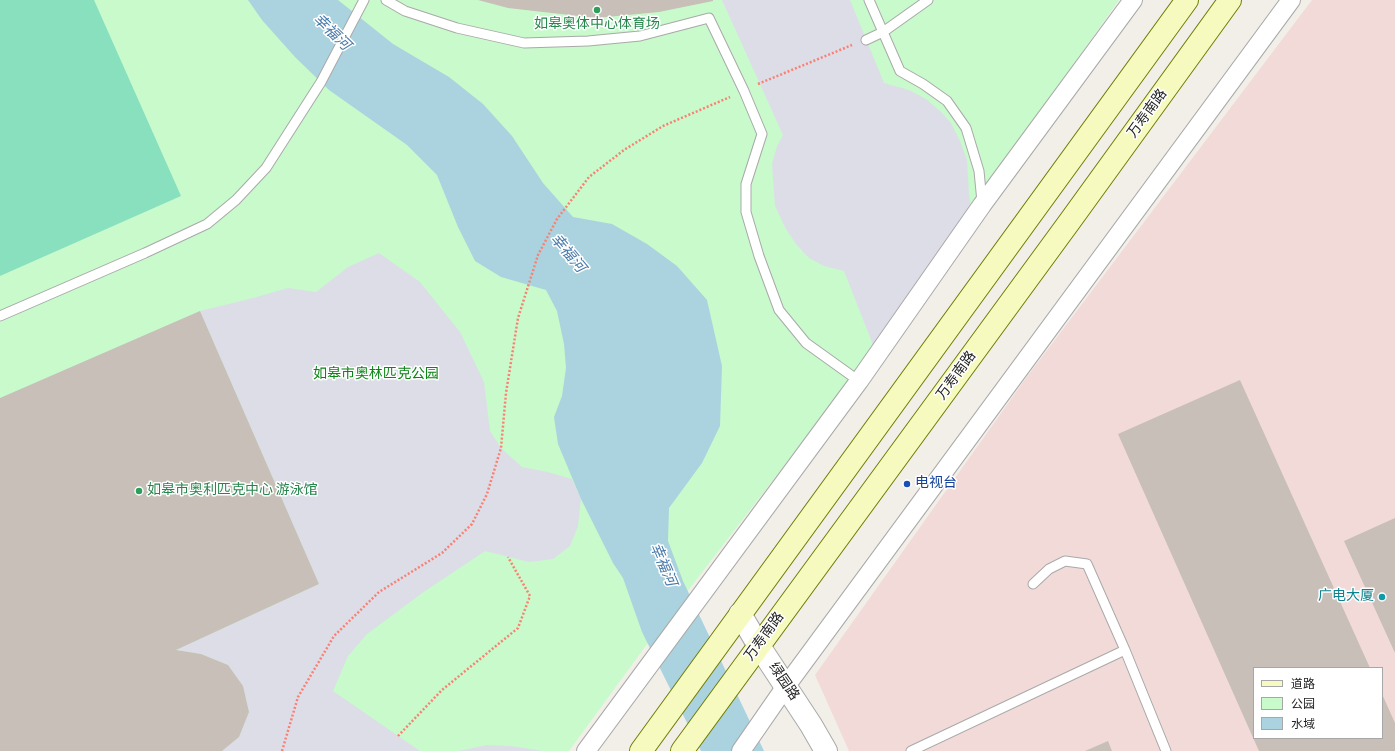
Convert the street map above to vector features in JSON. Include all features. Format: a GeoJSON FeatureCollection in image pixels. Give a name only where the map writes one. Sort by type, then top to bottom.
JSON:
{"type":"FeatureCollection","features":[{"type":"Feature","properties":{"kind":"main road"},"geometry":{"type":"LineString","coordinates":[[641,751],[1187,0]]}},
{"type":"Feature","properties":{"kind":"main road","name":"万寿南路"},"geometry":{"type":"LineString","coordinates":[[682,751],[1061,234],[1230,0]]}},
{"type":"Feature","properties":{"kind":"street"},"geometry":{"type":"LineString","coordinates":[[586,751],[859,381],[982,205],[1133,0]]}},
{"type":"Feature","properties":{"kind":"street"},"geometry":{"type":"LineString","coordinates":[[741,751],[786,686],[1291,0]]}},
{"type":"Feature","properties":{"kind":"street","name":"绿园路"},"geometry":{"type":"LineString","coordinates":[[740,614],[826,751]]}},
{"type":"Feature","properties":{"kind":"lane"},"geometry":{"type":"LineString","coordinates":[[0,316],[145,253],[207,224],[236,200],[266,168],[321,82],[364,0]]}},
{"type":"Feature","properties":{"kind":"lane"},"geometry":{"type":"LineString","coordinates":[[386,0],[405,11],[457,28],[524,43],[588,41],[640,36],[709,18],[744,91],[762,134],[746,184],[746,212],[759,256],[779,310],[806,343],[859,381]]}},
{"type":"Feature","properties":{"kind":"lane"},"geometry":{"type":"LineString","coordinates":[[869,0],[900,71],[923,84],[947,101],[966,128],[979,171],[982,205]]}},
{"type":"Feature","properties":{"kind":"lane"},"geometry":{"type":"LineString","coordinates":[[866,40],[883,32],[928,0]]}},
{"type":"Feature","properties":{"kind":"lane"},"geometry":{"type":"LineString","coordinates":[[1033,584],[1050,569],[1064,561],[1087,564],[1125,650],[1166,751]]}},
{"type":"Feature","properties":{"kind":"lane"},"geometry":{"type":"LineString","coordinates":[[911,751],[1125,650]]}},
{"type":"Feature","properties":{"kind":"path"},"geometry":{"type":"LineString","coordinates":[[282,751],[298,696],[334,636],[379,592],[442,553],[472,524],[486,494],[501,448],[506,393],[518,318],[538,255],[556,219],[589,177],[624,150],[664,126],[759,83],[866,40]]}},
{"type":"Feature","properties":{"kind":"path"},"geometry":{"type":"LineString","coordinates":[[398,736],[442,690],[518,628],[530,596],[508,557]]}},
{"type":"Feature","properties":{"kind":"shaded area"},"geometry":{"type":"Polygon","coordinates":[[[722,0],[850,0],[884,83],[909,90],[926,99],[951,123],[960,141],[967,160],[969,194],[973,219],[877,355],[844,271],[824,266],[809,258],[796,244],[786,229],[775,206],[772,164],[777,146],[783,135],[722,0]]]}},
{"type":"Feature","properties":{"kind":"shaded area"},"geometry":{"type":"Polygon","coordinates":[[[1312,0],[1395,0],[1395,751],[849,751],[815,675],[1026,378],[1312,0]]]}},
{"type":"Feature","properties":{"kind":"shaded area"},"geometry":{"type":"Polygon","coordinates":[[[379,253],[420,282],[460,332],[484,382],[490,431],[501,448],[522,467],[548,472],[572,479],[581,499],[578,526],[570,546],[553,559],[529,562],[485,551],[425,591],[367,634],[348,656],[333,691],[420,751],[222,751],[239,737],[249,712],[243,686],[228,665],[201,654],[176,650],[319,584],[200,311],[288,288],[316,292],[348,267],[379,253]]]}},
{"type":"Feature","properties":{"kind":"shaded area"},"geometry":{"type":"Polygon","coordinates":[[[487,745],[511,746],[543,751],[458,751],[487,745]]]}},
{"type":"Feature","properties":{"kind":"green space","name":"如皋市奥林匹克公园"},"geometry":{"type":"Polygon","coordinates":[[[0,0],[1119,0],[850,380],[650,640],[569,751],[0,751],[0,0]]]}},
{"type":"Feature","properties":{"kind":"green space"},"geometry":{"type":"Polygon","coordinates":[[[0,0],[94,0],[181,196],[0,276],[0,0]]]}},
{"type":"Feature","properties":{"kind":"water","name":"幸福河"},"geometry":{"type":"Polygon","coordinates":[[[248,0],[338,0],[393,44],[449,77],[483,104],[512,136],[543,183],[573,217],[612,224],[647,244],[677,266],[707,300],[722,366],[720,426],[702,463],[669,508],[668,541],[683,581],[764,751],[701,751],[642,632],[623,578],[613,563],[581,499],[558,444],[554,417],[562,396],[566,368],[564,344],[557,311],[546,290],[501,277],[475,261],[458,227],[437,175],[407,145],[329,90],[295,57],[262,20],[248,0]]]}},
{"type":"Feature","properties":{"kind":"building","name":"如皋奥体中心体育场"},"geometry":{"type":"Polygon","coordinates":[[[478,0],[713,1],[659,12],[596,18],[508,8],[478,0]]]}},
{"type":"Feature","properties":{"kind":"building","name":"如皋市奥利匹克中心 游泳馆"},"geometry":{"type":"Polygon","coordinates":[[[200,311],[319,584],[176,650],[201,654],[228,665],[243,686],[249,712],[239,737],[222,751],[0,751],[0,398],[200,311]]]}},
{"type":"Feature","properties":{"kind":"building"},"geometry":{"type":"Polygon","coordinates":[[[1240,380],[1370,667],[1253,667],[1253,738],[1118,434],[1240,380]]]}},
{"type":"Feature","properties":{"kind":"building","name":"广电大厦"},"geometry":{"type":"Polygon","coordinates":[[[1395,518],[1395,653],[1344,541],[1395,518]]]}},
{"type":"Feature","properties":{"kind":"building"},"geometry":{"type":"Polygon","coordinates":[[[1383,696],[1395,723],[1395,751],[1259,751],[1254,739],[1383,739],[1383,696]]]}},
{"type":"Feature","properties":{"kind":"building"},"geometry":{"type":"Polygon","coordinates":[[[1108,741],[1112,751],[1085,751],[1108,741]]]}},
{"type":"Feature","properties":{"kind":"place","name":"如皋奥体中心体育场"},"geometry":{"type":"Point","coordinates":[597,10]}},
{"type":"Feature","properties":{"kind":"place","name":"电视台"},"geometry":{"type":"Point","coordinates":[907,484]}},
{"type":"Feature","properties":{"kind":"place","name":"如皋市奥利匹克中心 游泳馆"},"geometry":{"type":"Point","coordinates":[139,491]}},
{"type":"Feature","properties":{"kind":"place","name":"广电大厦"},"geometry":{"type":"Point","coordinates":[1382,597]}}]}
